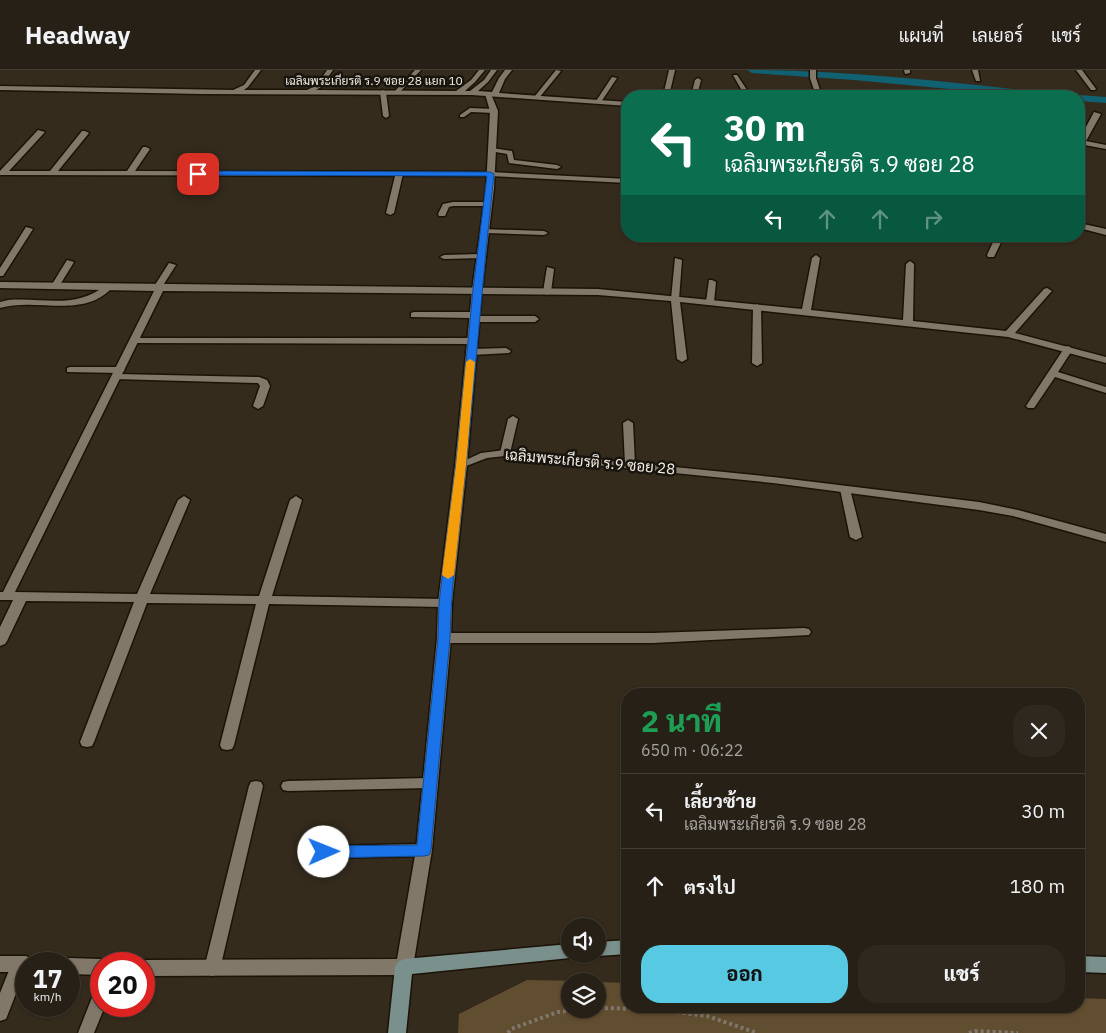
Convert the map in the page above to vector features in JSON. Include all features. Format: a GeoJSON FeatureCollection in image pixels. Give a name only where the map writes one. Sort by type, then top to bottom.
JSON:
{"type":"FeatureCollection","features":[{"type":"Feature","properties":{"kind":"main road"},"geometry":{"type":"LineString","coordinates":[[606,948],[621,948]]}},
{"type":"Feature","properties":{"kind":"main road"},"geometry":{"type":"LineString","coordinates":[[397,1033],[404,967],[561,952]]}},
{"type":"Feature","properties":{"kind":"main road"},"geometry":{"type":"LineString","coordinates":[[1085,964],[1106,965]]}},
{"type":"Feature","properties":{"kind":"street"},"geometry":{"type":"LineString","coordinates":[[234,92],[246,86],[258,70]]}},
{"type":"Feature","properties":{"kind":"street"},"geometry":{"type":"LineString","coordinates":[[307,93],[319,86],[330,70]]}},
{"type":"Feature","properties":{"kind":"street"},"geometry":{"type":"LineString","coordinates":[[458,93],[473,81],[482,70]]}},
{"type":"Feature","properties":{"kind":"street"},"geometry":{"type":"LineString","coordinates":[[472,93],[486,81],[494,70]]}},
{"type":"Feature","properties":{"kind":"street"},"geometry":{"type":"LineString","coordinates":[[155,968],[404,967],[424,850],[444,638],[444,603],[461,465],[474,317],[488,204],[494,111],[492,94],[509,70]]}},
{"type":"Feature","properties":{"kind":"street"},"geometry":{"type":"LineString","coordinates":[[667,90],[672,70]]}},
{"type":"Feature","properties":{"kind":"street"},"geometry":{"type":"LineString","coordinates":[[813,70],[813,78],[817,90]]}},
{"type":"Feature","properties":{"kind":"street"},"geometry":{"type":"LineString","coordinates":[[975,70],[978,80]]}},
{"type":"Feature","properties":{"kind":"street"},"geometry":{"type":"LineString","coordinates":[[1079,70],[1093,89]]}},
{"type":"Feature","properties":{"kind":"street"},"geometry":{"type":"LineString","coordinates":[[696,90],[698,80]]}},
{"type":"Feature","properties":{"kind":"street"},"geometry":{"type":"LineString","coordinates":[[473,81],[486,81]]}},
{"type":"Feature","properties":{"kind":"street","name":"เฉลิมพระเกียรติ ร.9 ซอย 28 แยก 10"},"geometry":{"type":"LineString","coordinates":[[0,88],[307,93],[472,93],[621,103]]}},
{"type":"Feature","properties":{"kind":"street"},"geometry":{"type":"LineString","coordinates":[[1085,135],[1097,114]]}},
{"type":"Feature","properties":{"kind":"street"},"geometry":{"type":"LineString","coordinates":[[1,173],[41,132]]}},
{"type":"Feature","properties":{"kind":"street"},"geometry":{"type":"LineString","coordinates":[[52,173],[85,133]]}},
{"type":"Feature","properties":{"kind":"street"},"geometry":{"type":"LineString","coordinates":[[1085,143],[1106,147]]}},
{"type":"Feature","properties":{"kind":"street"},"geometry":{"type":"LineString","coordinates":[[130,173],[146,149]]}},
{"type":"Feature","properties":{"kind":"street"},"geometry":{"type":"LineString","coordinates":[[1,173],[490,174],[621,181]]}},
{"type":"Feature","properties":{"kind":"street"},"geometry":{"type":"LineString","coordinates":[[1085,227],[1106,232]]}},
{"type":"Feature","properties":{"kind":"street"},"geometry":{"type":"LineString","coordinates":[[806,312],[816,258]]}},
{"type":"Feature","properties":{"kind":"street"},"geometry":{"type":"LineString","coordinates":[[908,322],[910,264]]}},
{"type":"Feature","properties":{"kind":"street"},"geometry":{"type":"LineString","coordinates":[[0,285],[598,292],[908,322],[1008,334],[1106,360]]}},
{"type":"Feature","properties":{"kind":"street"},"geometry":{"type":"LineString","coordinates":[[159,288],[119,373],[4,596],[444,603]]}},
{"type":"Feature","properties":{"kind":"street"},"geometry":{"type":"LineString","coordinates":[[1008,334],[1047,291]]}},
{"type":"Feature","properties":{"kind":"street"},"geometry":{"type":"LineString","coordinates":[[675,299],[682,359]]}},
{"type":"Feature","properties":{"kind":"street","name":"เฉลิมพระเกียรติ ร.9 ซอย 28"},"geometry":{"type":"LineString","coordinates":[[461,465],[485,455],[505,453],[630,464],[978,506],[1047,521],[1106,538]]}},
{"type":"Feature","properties":{"kind":"street"},"geometry":{"type":"LineString","coordinates":[[87,742],[142,598],[184,500]]}},
{"type":"Feature","properties":{"kind":"street"},"geometry":{"type":"LineString","coordinates":[[226,745],[264,600],[296,500]]}},
{"type":"Feature","properties":{"kind":"street"},"geometry":{"type":"LineString","coordinates":[[0,641],[22,596]]}},
{"type":"Feature","properties":{"kind":"street"},"geometry":{"type":"LineString","coordinates":[[444,638],[653,638],[804,632]]}},
{"type":"Feature","properties":{"kind":"street"},"geometry":{"type":"LineString","coordinates":[[0,964],[15,964]]}},
{"type":"Feature","properties":{"kind":"lane"},"geometry":{"type":"LineString","coordinates":[[397,92],[418,70]]}},
{"type":"Feature","properties":{"kind":"lane"},"geometry":{"type":"LineString","coordinates":[[537,97],[558,71]]}},
{"type":"Feature","properties":{"kind":"lane"},"geometry":{"type":"LineString","coordinates":[[735,76],[744,90]]}},
{"type":"Feature","properties":{"kind":"lane"},"geometry":{"type":"LineString","coordinates":[[599,101],[614,78]]}},
{"type":"Feature","properties":{"kind":"lane"},"geometry":{"type":"LineString","coordinates":[[383,92],[386,116]]}},
{"type":"Feature","properties":{"kind":"lane"},"geometry":{"type":"LineString","coordinates":[[462,116],[470,110],[494,111]]}},
{"type":"Feature","properties":{"kind":"lane"},"geometry":{"type":"LineString","coordinates":[[492,150],[510,152],[510,161],[514,163],[557,167]]}},
{"type":"Feature","properties":{"kind":"lane"},"geometry":{"type":"LineString","coordinates":[[390,213],[399,174]]}},
{"type":"Feature","properties":{"kind":"lane"},"geometry":{"type":"LineString","coordinates":[[442,214],[446,206],[453,204],[488,204]]}},
{"type":"Feature","properties":{"kind":"lane"},"geometry":{"type":"LineString","coordinates":[[0,274],[29,229]]}},
{"type":"Feature","properties":{"kind":"lane"},"geometry":{"type":"LineString","coordinates":[[484,232],[544,233]]}},
{"type":"Feature","properties":{"kind":"lane"},"geometry":{"type":"LineString","coordinates":[[991,255],[997,242]]}},
{"type":"Feature","properties":{"kind":"lane"},"geometry":{"type":"LineString","coordinates":[[444,257],[481,256]]}},
{"type":"Feature","properties":{"kind":"lane"},"geometry":{"type":"LineString","coordinates":[[675,299],[678,260]]}},
{"type":"Feature","properties":{"kind":"lane"},"geometry":{"type":"LineString","coordinates":[[55,286],[70,262]]}},
{"type":"Feature","properties":{"kind":"lane"},"geometry":{"type":"LineString","coordinates":[[159,288],[172,265]]}},
{"type":"Feature","properties":{"kind":"lane"},"geometry":{"type":"LineString","coordinates":[[547,292],[550,269]]}},
{"type":"Feature","properties":{"kind":"lane"},"geometry":{"type":"LineString","coordinates":[[710,302],[712,282]]}},
{"type":"Feature","properties":{"kind":"lane"},"geometry":{"type":"LineString","coordinates":[[0,305],[12,302],[81,303],[98,297],[109,287]]}},
{"type":"Feature","properties":{"kind":"lane"},"geometry":{"type":"LineString","coordinates":[[757,307],[757,363]]}},
{"type":"Feature","properties":{"kind":"lane"},"geometry":{"type":"LineString","coordinates":[[414,315],[535,319]]}},
{"type":"Feature","properties":{"kind":"lane"},"geometry":{"type":"LineString","coordinates":[[134,341],[472,341]]}},
{"type":"Feature","properties":{"kind":"lane"},"geometry":{"type":"LineString","coordinates":[[1031,406],[1068,349]]}},
{"type":"Feature","properties":{"kind":"lane"},"geometry":{"type":"LineString","coordinates":[[471,352],[506,351]]}},
{"type":"Feature","properties":{"kind":"lane"},"geometry":{"type":"LineString","coordinates":[[70,370],[259,380],[264,382],[265,386],[258,406]]}},
{"type":"Feature","properties":{"kind":"lane"},"geometry":{"type":"LineString","coordinates":[[1052,373],[1106,390]]}},
{"type":"Feature","properties":{"kind":"lane"},"geometry":{"type":"LineString","coordinates":[[505,453],[513,419]]}},
{"type":"Feature","properties":{"kind":"lane"},"geometry":{"type":"LineString","coordinates":[[628,423],[630,464]]}},
{"type":"Feature","properties":{"kind":"lane"},"geometry":{"type":"LineString","coordinates":[[845,489],[856,537]]}},
{"type":"Feature","properties":{"kind":"lane"},"geometry":{"type":"LineString","coordinates":[[288,786],[430,783]]}},
{"type":"Feature","properties":{"kind":"lane"},"geometry":{"type":"LineString","coordinates":[[212,968],[256,786]]}},
{"type":"Feature","properties":{"kind":"lane"},"geometry":{"type":"LineString","coordinates":[[324,852],[424,850]]}},
{"type":"Feature","properties":{"kind":"lane"},"geometry":{"type":"LineString","coordinates":[[0,1014],[15,981]]}},
{"type":"Feature","properties":{"kind":"lane"},"geometry":{"type":"LineString","coordinates":[[86,1033],[92,1017]]}},
{"type":"Feature","properties":{"kind":"path"},"geometry":{"type":"LineString","coordinates":[[508,1033],[511,1029],[558,1012],[621,1008]]}},
{"type":"Feature","properties":{"kind":"path"},"geometry":{"type":"LineString","coordinates":[[684,1013],[707,1016],[757,1033]]}},
{"type":"Feature","properties":{"kind":"path"},"geometry":{"type":"LineString","coordinates":[[969,1033],[975,1031],[1018,1033]]}},
{"type":"Feature","properties":{"kind":"shaded area"},"geometry":{"type":"Polygon","coordinates":[[[527,980],[561,981],[561,1018],[606,1018],[606,982],[621,983],[621,1013],[1085,1013],[1085,998],[1106,999],[1106,1033],[458,1033],[459,1014],[527,980]]]}},
{"type":"Feature","properties":{"kind":"waterway"},"geometry":{"type":"LineString","coordinates":[[752,70],[854,77],[991,90]]}},
{"type":"Feature","properties":{"kind":"waterway"},"geometry":{"type":"LineString","coordinates":[[1085,98],[1106,100]]}},
{"type":"Feature","properties":{"kind":"slow traffic"},"geometry":{"type":"LineString","coordinates":[[448,575],[461,465],[470,362]]}},
{"type":"Feature","properties":{"kind":"route"},"geometry":{"type":"LineString","coordinates":[[198,174],[490,174],[461,465],[444,603],[444,638],[424,850],[324,852]]}}]}
